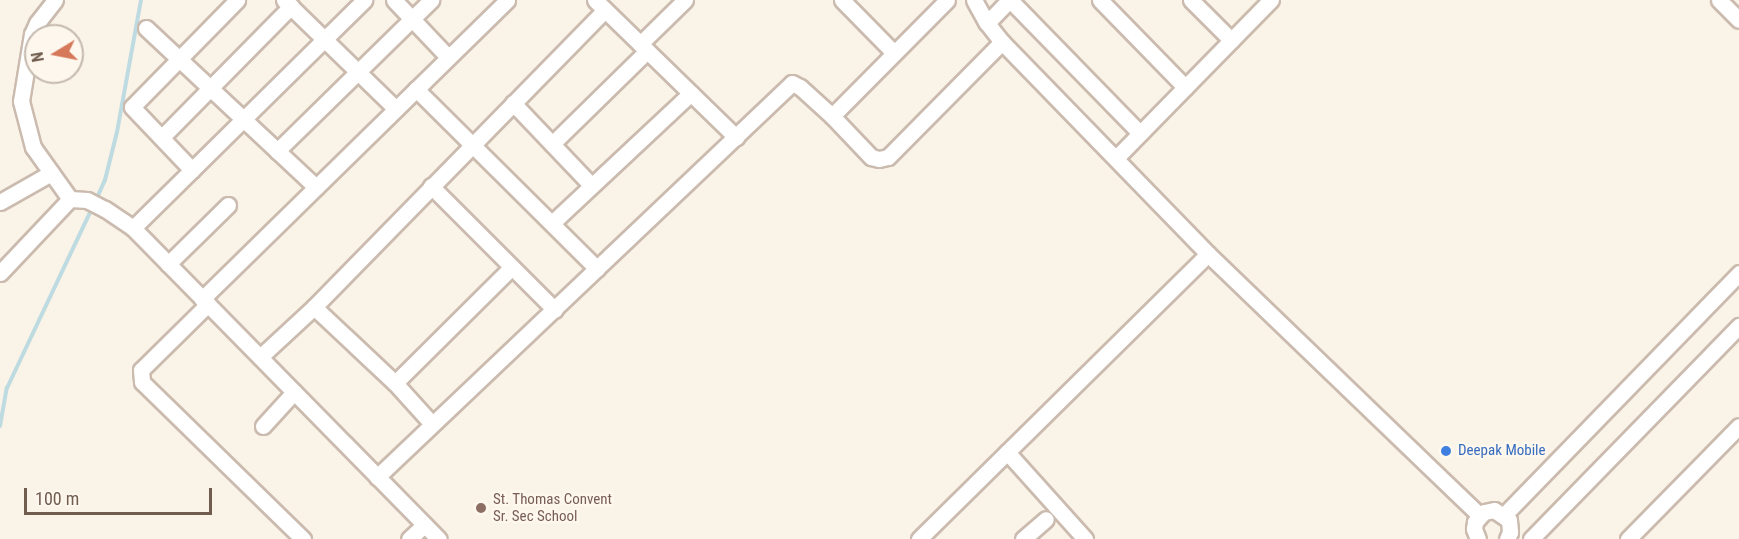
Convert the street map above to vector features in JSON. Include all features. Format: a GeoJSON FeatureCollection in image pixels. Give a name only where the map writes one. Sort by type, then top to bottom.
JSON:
{"type":"FeatureCollection","features":[{"type":"Feature","properties":{"kind":"street"},"geometry":{"type":"LineString","coordinates":[[55,0],[34,28],[21,93],[30,142],[70,200],[93,203],[133,228],[439,539]]}},
{"type":"Feature","properties":{"kind":"street"},"geometry":{"type":"LineString","coordinates":[[192,170],[132,107],[237,0]]}},
{"type":"Feature","properties":{"kind":"street"},"geometry":{"type":"LineString","coordinates":[[133,228],[364,0]]}},
{"type":"Feature","properties":{"kind":"street"},"geometry":{"type":"LineString","coordinates":[[394,0],[448,57]]}},
{"type":"Feature","properties":{"kind":"street"},"geometry":{"type":"LineString","coordinates":[[277,151],[431,0]]}},
{"type":"Feature","properties":{"kind":"street"},"geometry":{"type":"LineString","coordinates":[[842,0],[894,53]]}},
{"type":"Feature","properties":{"kind":"street"},"geometry":{"type":"LineString","coordinates":[[832,116],[947,0]]}},
{"type":"Feature","properties":{"kind":"street"},"geometry":{"type":"LineString","coordinates":[[974,0],[987,23],[1002,42],[1117,157],[1208,254],[1479,515]]}},
{"type":"Feature","properties":{"kind":"street"},"geometry":{"type":"LineString","coordinates":[[987,23],[1009,0],[1140,133]]}},
{"type":"Feature","properties":{"kind":"street"},"geometry":{"type":"LineString","coordinates":[[1100,0],[1185,87]]}},
{"type":"Feature","properties":{"kind":"street"},"geometry":{"type":"LineString","coordinates":[[1191,0],[1231,40]]}},
{"type":"Feature","properties":{"kind":"street"},"geometry":{"type":"LineString","coordinates":[[1117,157],[1271,0]]}},
{"type":"Feature","properties":{"kind":"street"},"geometry":{"type":"LineString","coordinates":[[1719,0],[1739,20]]}},
{"type":"Feature","properties":{"kind":"street"},"geometry":{"type":"LineString","coordinates":[[552,144],[643,47],[680,1]]}},
{"type":"Feature","properties":{"kind":"street"},"geometry":{"type":"LineString","coordinates":[[303,539],[142,382],[141,370],[316,187],[448,57],[499,2]]}},
{"type":"Feature","properties":{"kind":"street"},"geometry":{"type":"LineString","coordinates":[[162,137],[288,3],[396,109]]}},
{"type":"Feature","properties":{"kind":"street"},"geometry":{"type":"LineString","coordinates":[[260,357],[314,307],[513,103],[600,5],[736,137]]}},
{"type":"Feature","properties":{"kind":"street"},"geometry":{"type":"LineString","coordinates":[[146,28],[316,187]]}},
{"type":"Feature","properties":{"kind":"street"},"geometry":{"type":"LineString","coordinates":[[377,477],[792,83],[800,87],[832,116],[871,157],[879,159],[888,157],[1002,42]]}},
{"type":"Feature","properties":{"kind":"street"},"geometry":{"type":"LineString","coordinates":[[416,89],[597,269]]}},
{"type":"Feature","properties":{"kind":"street"},"geometry":{"type":"LineString","coordinates":[[552,223],[691,93]]}},
{"type":"Feature","properties":{"kind":"street"},"geometry":{"type":"LineString","coordinates":[[513,103],[591,185]]}},
{"type":"Feature","properties":{"kind":"street"},"geometry":{"type":"LineString","coordinates":[[0,202],[51,173]]}},
{"type":"Feature","properties":{"kind":"street"},"geometry":{"type":"LineString","coordinates":[[431,186],[555,310]]}},
{"type":"Feature","properties":{"kind":"street"},"geometry":{"type":"LineString","coordinates":[[0,273],[70,200]]}},
{"type":"Feature","properties":{"kind":"street"},"geometry":{"type":"LineString","coordinates":[[168,264],[228,205]]}},
{"type":"Feature","properties":{"kind":"street"},"geometry":{"type":"LineString","coordinates":[[919,539],[1208,254]]}},
{"type":"Feature","properties":{"kind":"street"},"geometry":{"type":"LineString","coordinates":[[395,383],[511,268]]}},
{"type":"Feature","properties":{"kind":"street"},"geometry":{"type":"LineString","coordinates":[[1504,514],[1739,273]]}},
{"type":"Feature","properties":{"kind":"street"},"geometry":{"type":"LineString","coordinates":[[314,307],[395,383],[432,424]]}},
{"type":"Feature","properties":{"kind":"street"},"geometry":{"type":"LineString","coordinates":[[1531,539],[1736,336]]}},
{"type":"Feature","properties":{"kind":"street"},"geometry":{"type":"LineString","coordinates":[[263,426],[294,392]]}},
{"type":"Feature","properties":{"kind":"street"},"geometry":{"type":"LineString","coordinates":[[1628,539],[1739,426]]}},
{"type":"Feature","properties":{"kind":"street"},"geometry":{"type":"LineString","coordinates":[[1007,452],[1085,539]]}},
{"type":"Feature","properties":{"kind":"street"},"geometry":{"type":"LineString","coordinates":[[1478,539],[1474,529],[1479,515],[1489,510],[1504,514],[1509,520],[1511,537]]}},
{"type":"Feature","properties":{"kind":"street"},"geometry":{"type":"LineString","coordinates":[[1023,539],[1046,519]]}},
{"type":"Feature","properties":{"kind":"street"},"geometry":{"type":"LineString","coordinates":[[409,539],[424,525]]}},
{"type":"Feature","properties":{"kind":"waterway"},"geometry":{"type":"LineString","coordinates":[[96,200],[105,180],[117,132],[141,0]]}},
{"type":"Feature","properties":{"kind":"waterway"},"geometry":{"type":"LineString","coordinates":[[0,426],[7,388],[93,206]]}},
{"type":"Feature","properties":{"kind":"place","name":"Deepak Mobile"},"geometry":{"type":"Point","coordinates":[1446,451]}},
{"type":"Feature","properties":{"kind":"place","name":"St. Thomas Convent Sr. Sec School"},"geometry":{"type":"Point","coordinates":[481,508]}}]}
